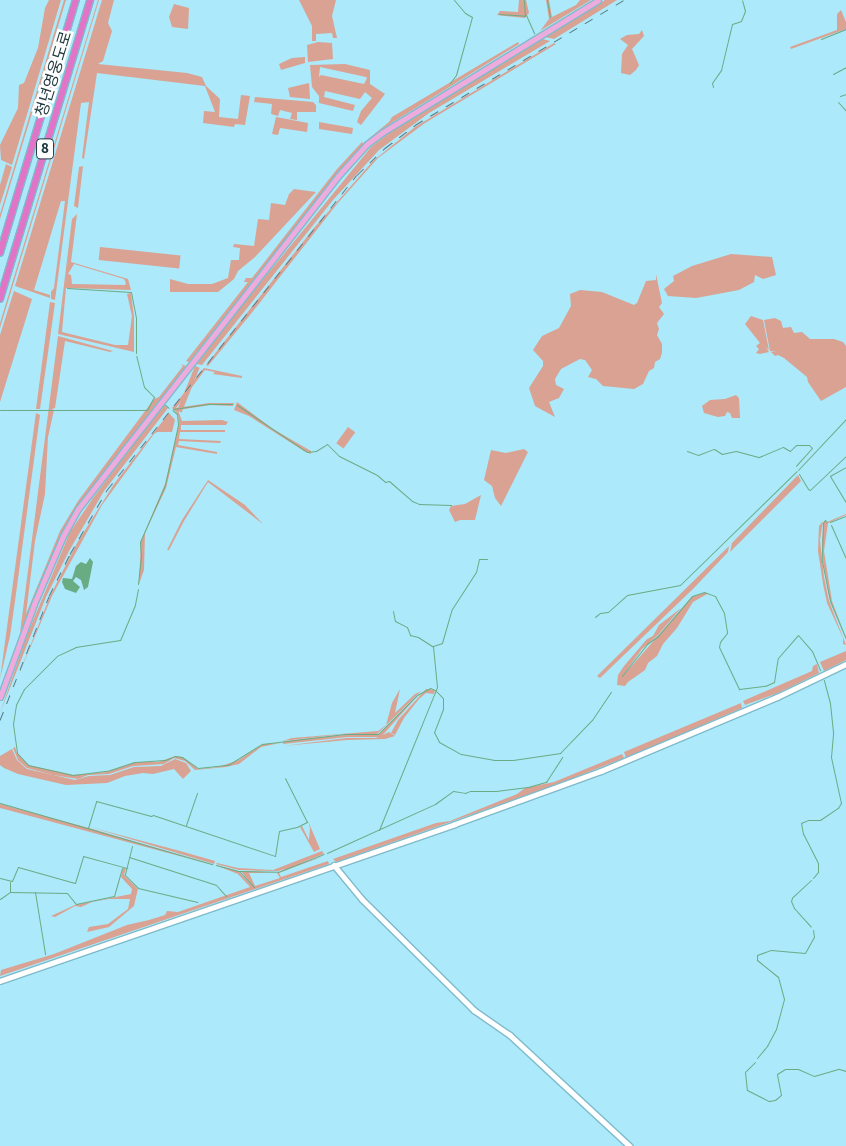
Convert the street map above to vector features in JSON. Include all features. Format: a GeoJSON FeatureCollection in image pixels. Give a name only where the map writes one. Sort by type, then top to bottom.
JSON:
{"type":"FeatureCollection","features":[{"type":"Feature","properties":{"kind":"highway","name":"청년영웅도로"},"geometry":{"type":"LineString","coordinates":[[0,253],[76,0]]}},
{"type":"Feature","properties":{"kind":"highway","name":"청년영웅도로"},"geometry":{"type":"LineString","coordinates":[[0,299],[90,0]]}},
{"type":"Feature","properties":{"kind":"main road"},"geometry":{"type":"LineString","coordinates":[[0,697],[34,604],[63,536],[78,510],[338,176],[367,144],[383,132],[598,0]]}},
{"type":"Feature","properties":{"kind":"main road"},"geometry":{"type":"LineString","coordinates":[[0,981],[601,771],[777,697],[846,664]]}},
{"type":"Feature","properties":{"kind":"main road"},"geometry":{"type":"LineString","coordinates":[[334,865],[362,899],[474,1010],[510,1035],[630,1146]]}},
{"type":"Feature","properties":{"kind":"shaded area"},"geometry":{"type":"Polygon","coordinates":[[[49,0],[61,0],[12,165],[1,160],[0,145],[18,108],[19,85],[24,83],[38,48],[45,8],[49,0]]]}},
{"type":"Feature","properties":{"kind":"shaded area"},"geometry":{"type":"Polygon","coordinates":[[[64,0],[66,0],[0,219],[0,214],[64,0]]]}},
{"type":"Feature","properties":{"kind":"shaded area"},"geometry":{"type":"Polygon","coordinates":[[[99,0],[0,328],[0,323],[99,0]]]}},
{"type":"Feature","properties":{"kind":"shaded area"},"geometry":{"type":"Polygon","coordinates":[[[102,0],[114,0],[108,23],[112,31],[103,61],[98,64],[187,73],[202,77],[206,86],[220,99],[219,117],[238,119],[241,95],[250,96],[245,125],[235,124],[234,127],[203,123],[204,111],[215,112],[205,86],[97,73],[84,159],[82,158],[89,102],[81,103],[55,300],[51,299],[51,292],[54,288],[65,201],[61,201],[34,290],[50,295],[50,298],[15,286],[102,0]]]}},
{"type":"Feature","properties":{"kind":"shaded area"},"geometry":{"type":"Polygon","coordinates":[[[299,0],[336,0],[332,16],[337,38],[333,38],[332,33],[316,34],[316,41],[312,41],[312,26],[299,0]]]}},
{"type":"Feature","properties":{"kind":"shaded area"},"geometry":{"type":"Polygon","coordinates":[[[519,0],[526,0],[529,13],[525,18],[497,15],[500,11],[518,12],[519,0]]]}},
{"type":"Feature","properties":{"kind":"shaded area"},"geometry":{"type":"Polygon","coordinates":[[[546,0],[549,0],[552,17],[576,5],[580,0],[591,0],[540,31],[549,19],[546,0]]]}},
{"type":"Feature","properties":{"kind":"shaded area"},"geometry":{"type":"Polygon","coordinates":[[[605,0],[617,0],[554,39],[545,37],[605,0]]]}},
{"type":"Feature","properties":{"kind":"shaded area"},"geometry":{"type":"Polygon","coordinates":[[[174,4],[189,8],[188,29],[172,27],[169,17],[174,4]]]}},
{"type":"Feature","properties":{"kind":"shaded area"},"geometry":{"type":"Polygon","coordinates":[[[841,10],[846,22],[846,29],[791,49],[790,47],[837,30],[837,14],[841,10]]]}},
{"type":"Feature","properties":{"kind":"shaded area"},"geometry":{"type":"Polygon","coordinates":[[[642,30],[644,36],[632,49],[639,65],[630,75],[621,73],[622,54],[628,45],[620,39],[627,35],[639,34],[642,30]]]}},
{"type":"Feature","properties":{"kind":"shaded area"},"geometry":{"type":"Polygon","coordinates":[[[543,39],[550,41],[429,113],[379,150],[333,200],[202,365],[197,364],[230,320],[371,147],[397,127],[543,39]]]}},
{"type":"Feature","properties":{"kind":"shaded area"},"geometry":{"type":"Polygon","coordinates":[[[318,42],[332,43],[333,59],[308,62],[307,45],[318,42]]]}},
{"type":"Feature","properties":{"kind":"shaded area"},"geometry":{"type":"Polygon","coordinates":[[[518,42],[519,44],[367,140],[389,122],[392,117],[518,42]]]}},
{"type":"Feature","properties":{"kind":"shaded area"},"geometry":{"type":"Polygon","coordinates":[[[554,43],[556,44],[425,123],[378,158],[337,204],[208,366],[206,365],[314,228],[373,161],[415,127],[554,43]]]}},
{"type":"Feature","properties":{"kind":"shaded area"},"geometry":{"type":"Polygon","coordinates":[[[305,57],[305,63],[281,70],[279,64],[292,58],[305,57]]]}},
{"type":"Feature","properties":{"kind":"shaded area"},"geometry":{"type":"Polygon","coordinates":[[[345,64],[370,70],[370,84],[385,94],[361,125],[357,122],[361,111],[372,98],[365,92],[360,99],[325,91],[324,97],[355,105],[353,111],[319,103],[319,96],[312,87],[310,65],[345,64]],[[320,67],[319,77],[321,75],[364,84],[366,77],[320,67]]]}},
{"type":"Feature","properties":{"kind":"shaded area"},"geometry":{"type":"Polygon","coordinates":[[[309,83],[310,99],[290,97],[288,88],[309,83]]]}},
{"type":"Feature","properties":{"kind":"shaded area"},"geometry":{"type":"Polygon","coordinates":[[[255,97],[313,102],[316,105],[316,112],[297,112],[297,120],[290,119],[292,113],[280,110],[278,116],[271,114],[272,104],[254,102],[255,97]]]}},
{"type":"Feature","properties":{"kind":"shaded area"},"geometry":{"type":"Polygon","coordinates":[[[276,117],[308,123],[307,132],[280,128],[278,135],[272,134],[276,117]]]}},
{"type":"Feature","properties":{"kind":"shaded area"},"geometry":{"type":"Polygon","coordinates":[[[319,122],[353,128],[352,134],[319,129],[319,122]]]}},
{"type":"Feature","properties":{"kind":"shaded area"},"geometry":{"type":"Polygon","coordinates":[[[362,142],[364,144],[340,170],[189,362],[186,361],[248,282],[244,282],[246,278],[252,278],[337,169],[362,142]]]}},
{"type":"Feature","properties":{"kind":"shaded area"},"geometry":{"type":"Polygon","coordinates":[[[6,164],[12,167],[0,205],[0,185],[6,164]]]}},
{"type":"Feature","properties":{"kind":"shaded area"},"geometry":{"type":"Polygon","coordinates":[[[83,166],[78,208],[74,206],[79,167],[83,166]]]}},
{"type":"Feature","properties":{"kind":"shaded area"},"geometry":{"type":"Polygon","coordinates":[[[294,189],[316,192],[255,257],[238,271],[234,279],[218,292],[170,292],[170,279],[188,284],[212,284],[228,278],[231,260],[239,260],[240,248],[233,247],[234,244],[254,246],[258,219],[269,220],[271,203],[285,205],[289,194],[294,189]]]}},
{"type":"Feature","properties":{"kind":"shaded area"},"geometry":{"type":"Polygon","coordinates":[[[77,214],[71,262],[128,279],[131,290],[66,288],[62,332],[115,345],[128,345],[132,316],[127,294],[131,293],[134,317],[134,352],[58,334],[72,219],[77,214]],[[74,264],[68,274],[71,275],[72,284],[125,285],[124,279],[74,264]]]}},
{"type":"Feature","properties":{"kind":"shaded area"},"geometry":{"type":"Polygon","coordinates":[[[100,247],[181,255],[179,268],[99,260],[100,247]]]}},
{"type":"Feature","properties":{"kind":"shaded area"},"geometry":{"type":"Polygon","coordinates":[[[731,254],[772,257],[776,275],[763,279],[755,275],[754,282],[739,290],[696,298],[668,296],[664,289],[674,281],[673,276],[692,266],[731,254]]]}},
{"type":"Feature","properties":{"kind":"shaded area"},"geometry":{"type":"Polygon","coordinates":[[[656,274],[662,303],[659,307],[664,314],[657,323],[659,329],[657,335],[662,344],[662,353],[660,359],[655,362],[654,368],[649,371],[643,384],[634,389],[603,386],[596,379],[588,377],[592,370],[585,360],[580,359],[561,369],[555,379],[556,385],[564,389],[559,398],[549,402],[555,417],[535,406],[529,388],[543,366],[543,361],[533,350],[542,336],[559,328],[571,306],[570,294],[580,290],[602,292],[634,305],[637,303],[646,281],[656,280],[656,274]]]}},
{"type":"Feature","properties":{"kind":"shaded area"},"geometry":{"type":"Polygon","coordinates":[[[14,291],[32,299],[0,402],[0,335],[14,291]]]}},
{"type":"Feature","properties":{"kind":"shaded area"},"geometry":{"type":"Polygon","coordinates":[[[50,302],[55,303],[40,409],[36,409],[50,302]]]}},
{"type":"Feature","properties":{"kind":"shaded area"},"geometry":{"type":"Polygon","coordinates":[[[751,316],[763,320],[769,350],[766,347],[769,352],[756,353],[759,349],[756,346],[760,343],[745,324],[751,316]]]}},
{"type":"Feature","properties":{"kind":"shaded area"},"geometry":{"type":"Polygon","coordinates":[[[775,318],[781,321],[783,328],[791,327],[794,333],[802,332],[810,339],[834,339],[843,342],[846,346],[846,387],[821,401],[808,382],[807,377],[784,358],[778,355],[775,356],[771,352],[776,352],[770,351],[764,320],[775,318]]]}},
{"type":"Feature","properties":{"kind":"shaded area"},"geometry":{"type":"Polygon","coordinates":[[[58,336],[113,351],[110,352],[65,341],[55,408],[52,409],[54,410],[48,437],[45,494],[35,541],[26,614],[60,531],[78,501],[154,399],[159,397],[183,366],[181,364],[186,366],[77,507],[61,535],[20,633],[58,336]]]}},
{"type":"Feature","properties":{"kind":"shaded area"},"geometry":{"type":"Polygon","coordinates":[[[195,366],[200,368],[182,412],[177,411],[195,366]]]}},
{"type":"Feature","properties":{"kind":"shaded area"},"geometry":{"type":"Polygon","coordinates":[[[204,368],[242,376],[242,378],[213,374],[215,372],[205,370],[176,408],[209,403],[234,403],[233,406],[210,405],[178,410],[182,421],[222,420],[228,422],[226,425],[181,425],[181,430],[225,430],[225,432],[180,432],[179,439],[221,441],[220,443],[179,441],[178,445],[217,452],[217,454],[176,447],[166,488],[145,533],[144,570],[139,584],[141,541],[165,484],[179,424],[178,414],[172,408],[204,368]]]}},
{"type":"Feature","properties":{"kind":"shaded area"},"geometry":{"type":"Polygon","coordinates":[[[736,395],[739,398],[740,418],[732,418],[730,413],[727,412],[725,416],[718,417],[704,413],[702,406],[710,400],[725,399],[736,395]]]}},
{"type":"Feature","properties":{"kind":"shaded area"},"geometry":{"type":"Polygon","coordinates":[[[237,402],[273,429],[311,451],[311,454],[249,416],[234,410],[237,402]]]}},
{"type":"Feature","properties":{"kind":"shaded area"},"geometry":{"type":"Polygon","coordinates":[[[163,405],[168,408],[104,491],[69,551],[46,597],[0,713],[27,635],[70,532],[93,498],[163,405]]]}},
{"type":"Feature","properties":{"kind":"shaded area"},"geometry":{"type":"Polygon","coordinates":[[[36,413],[40,415],[15,601],[10,636],[0,679],[36,413]]]}},
{"type":"Feature","properties":{"kind":"shaded area"},"geometry":{"type":"Polygon","coordinates":[[[169,413],[175,420],[172,432],[157,432],[154,434],[102,505],[52,596],[17,679],[50,596],[77,543],[114,484],[169,413]]]}},
{"type":"Feature","properties":{"kind":"shaded area"},"geometry":{"type":"Polygon","coordinates":[[[348,427],[355,432],[344,448],[336,443],[348,427]]]}},
{"type":"Feature","properties":{"kind":"shaded area"},"geometry":{"type":"Polygon","coordinates":[[[524,449],[528,452],[501,506],[495,498],[492,486],[484,480],[491,450],[506,453],[524,449]]]}},
{"type":"Feature","properties":{"kind":"shaded area"},"geometry":{"type":"Polygon","coordinates":[[[798,475],[801,481],[730,552],[732,543],[798,475]]]}},
{"type":"Feature","properties":{"kind":"shaded area"},"geometry":{"type":"Polygon","coordinates":[[[208,480],[245,505],[263,524],[208,482],[169,550],[167,550],[182,520],[208,480]]]}},
{"type":"Feature","properties":{"kind":"shaded area"},"geometry":{"type":"Polygon","coordinates":[[[481,495],[475,520],[455,522],[449,510],[451,506],[465,504],[481,495]]]}},
{"type":"Feature","properties":{"kind":"shaded area"},"geometry":{"type":"Polygon","coordinates":[[[846,514],[828,523],[824,551],[832,601],[846,638],[830,600],[823,561],[822,540],[824,521],[827,522],[846,514]]]}},
{"type":"Feature","properties":{"kind":"shaded area"},"geometry":{"type":"Polygon","coordinates":[[[823,521],[820,540],[824,577],[829,601],[846,645],[843,644],[843,638],[827,603],[823,584],[818,551],[819,526],[823,521]]]}},
{"type":"Feature","properties":{"kind":"shaded area"},"geometry":{"type":"Polygon","coordinates":[[[729,546],[728,552],[694,588],[600,678],[597,676],[729,546]]]}},
{"type":"Feature","properties":{"kind":"shaded area"},"geometry":{"type":"Polygon","coordinates":[[[90,558],[93,562],[88,587],[84,590],[81,580],[76,577],[73,581],[80,587],[76,593],[65,589],[62,582],[63,578],[72,579],[76,566],[81,562],[86,564],[90,558]]]}},
{"type":"Feature","properties":{"kind":"shaded area"},"geometry":{"type":"Polygon","coordinates":[[[709,593],[693,602],[677,628],[663,644],[657,656],[648,663],[645,670],[625,686],[617,685],[618,675],[624,666],[647,639],[653,636],[659,625],[681,608],[658,635],[642,649],[622,677],[692,597],[709,593]]]}},
{"type":"Feature","properties":{"kind":"shaded area"},"geometry":{"type":"Polygon","coordinates":[[[846,651],[846,660],[824,671],[820,662],[846,651]]]}},
{"type":"Feature","properties":{"kind":"shaded area"},"geometry":{"type":"Polygon","coordinates":[[[817,664],[819,673],[778,693],[745,705],[743,701],[812,671],[813,666],[817,664]]]}},
{"type":"Feature","properties":{"kind":"shaded area"},"geometry":{"type":"Polygon","coordinates":[[[400,689],[395,713],[415,694],[421,691],[377,734],[344,734],[282,741],[292,738],[378,731],[386,725],[392,703],[400,689]]]}},
{"type":"Feature","properties":{"kind":"shaded area"},"geometry":{"type":"Polygon","coordinates":[[[426,689],[435,690],[434,694],[426,693],[419,699],[404,718],[395,735],[391,733],[398,720],[426,689]]]}},
{"type":"Feature","properties":{"kind":"shaded area"},"geometry":{"type":"Polygon","coordinates":[[[421,692],[381,737],[347,737],[283,744],[283,742],[293,740],[344,735],[378,735],[421,692]]]}},
{"type":"Feature","properties":{"kind":"shaded area"},"geometry":{"type":"Polygon","coordinates":[[[741,703],[742,708],[626,758],[624,752],[741,703]]]}},
{"type":"Feature","properties":{"kind":"shaded area"},"geometry":{"type":"Polygon","coordinates":[[[389,732],[395,736],[385,739],[347,740],[283,746],[347,738],[376,738],[389,732]]]}},
{"type":"Feature","properties":{"kind":"shaded area"},"geometry":{"type":"Polygon","coordinates":[[[280,743],[261,747],[239,764],[226,767],[195,770],[185,761],[174,758],[164,764],[133,766],[109,774],[88,775],[78,779],[27,768],[18,760],[13,748],[15,747],[17,753],[28,765],[73,775],[107,772],[135,762],[158,762],[176,756],[182,757],[198,769],[218,767],[239,760],[263,744],[280,743]]]}},
{"type":"Feature","properties":{"kind":"shaded area"},"geometry":{"type":"Polygon","coordinates":[[[12,749],[17,760],[27,769],[75,780],[89,776],[110,775],[134,767],[161,766],[175,759],[186,763],[191,771],[183,779],[174,769],[153,774],[143,773],[125,776],[107,783],[66,785],[18,774],[4,768],[0,765],[0,756],[12,749]]]}},
{"type":"Feature","properties":{"kind":"shaded area"},"geometry":{"type":"Polygon","coordinates":[[[622,754],[624,758],[553,786],[336,862],[333,859],[436,823],[450,821],[517,794],[525,788],[554,782],[622,754]]]}},
{"type":"Feature","properties":{"kind":"shaded area"},"geometry":{"type":"Polygon","coordinates":[[[0,804],[89,828],[213,865],[0,808],[0,804]]]}},
{"type":"Feature","properties":{"kind":"shaded area"},"geometry":{"type":"Polygon","coordinates":[[[308,821],[320,849],[314,852],[300,827],[302,826],[309,840],[310,828],[308,821]]]}},
{"type":"Feature","properties":{"kind":"shaded area"},"geometry":{"type":"Polygon","coordinates":[[[90,827],[180,851],[215,861],[214,864],[90,827]]]}},
{"type":"Feature","properties":{"kind":"shaded area"},"geometry":{"type":"Polygon","coordinates":[[[322,851],[324,854],[298,864],[324,856],[281,872],[279,873],[281,877],[328,861],[329,864],[0,976],[1,970],[54,954],[127,925],[165,915],[167,911],[178,912],[250,887],[238,874],[215,865],[238,871],[253,887],[241,871],[278,873],[285,869],[278,871],[239,870],[217,863],[238,868],[273,870],[322,851]],[[249,873],[255,886],[280,878],[277,873],[249,873]]]}},
{"type":"Feature","properties":{"kind":"shaded area"},"geometry":{"type":"Polygon","coordinates":[[[123,868],[126,868],[124,875],[138,889],[134,906],[109,927],[87,932],[89,927],[108,924],[128,909],[130,899],[109,899],[92,902],[81,907],[75,906],[55,917],[51,916],[75,905],[131,894],[132,889],[121,877],[123,868]]]}},
{"type":"Feature","properties":{"kind":"waterway"},"geometry":{"type":"LineString","coordinates":[[450,83],[456,75],[472,17],[465,13],[454,0]]}},
{"type":"Feature","properties":{"kind":"waterway"},"geometry":{"type":"LineString","coordinates":[[499,14],[525,16],[524,0]]}},
{"type":"Feature","properties":{"kind":"waterway"},"geometry":{"type":"LineString","coordinates":[[547,0],[550,17]]}},
{"type":"Feature","properties":{"kind":"waterway"},"geometry":{"type":"LineString","coordinates":[[713,87],[712,83],[721,70],[732,24],[741,21],[745,11],[742,0]]}},
{"type":"Feature","properties":{"kind":"waterway"},"geometry":{"type":"LineString","coordinates":[[526,15],[534,33]]}},
{"type":"Feature","properties":{"kind":"waterway"},"geometry":{"type":"LineString","coordinates":[[821,39],[846,29]]}},
{"type":"Feature","properties":{"kind":"waterway"},"geometry":{"type":"LineString","coordinates":[[833,74],[846,67]]}},
{"type":"Feature","properties":{"kind":"waterway"},"geometry":{"type":"LineString","coordinates":[[840,96],[846,94]]}},
{"type":"Feature","properties":{"kind":"waterway"},"geometry":{"type":"LineString","coordinates":[[838,102],[846,111]]}},
{"type":"Feature","properties":{"kind":"waterway"},"geometry":{"type":"LineString","coordinates":[[67,288],[131,292],[136,317],[136,353]]}},
{"type":"Feature","properties":{"kind":"waterway"},"geometry":{"type":"LineString","coordinates":[[0,410],[147,410],[154,397],[144,387],[136,356]]}},
{"type":"Feature","properties":{"kind":"waterway"},"geometry":{"type":"LineString","coordinates":[[164,404],[169,408]]}},
{"type":"Feature","properties":{"kind":"waterway"},"geometry":{"type":"LineString","coordinates":[[173,409],[210,404],[232,404]]}},
{"type":"Feature","properties":{"kind":"waterway"},"geometry":{"type":"LineString","coordinates":[[237,405],[307,452],[316,451],[327,444],[339,456],[377,475],[385,482],[389,481],[412,501],[419,504],[451,505]]}},
{"type":"Feature","properties":{"kind":"waterway"},"geometry":{"type":"LineString","coordinates":[[138,584],[141,557],[140,542],[165,485],[178,425],[177,414],[172,410]]}},
{"type":"Feature","properties":{"kind":"waterway"},"geometry":{"type":"LineString","coordinates":[[798,470],[846,419]]}},
{"type":"Feature","properties":{"kind":"waterway"},"geometry":{"type":"LineString","coordinates":[[687,451],[698,455],[714,449],[722,454],[736,451],[759,457],[783,447],[790,451],[796,445],[809,445],[812,448],[796,466]]}},
{"type":"Feature","properties":{"kind":"waterway"},"geometry":{"type":"LineString","coordinates":[[799,474],[810,490],[846,456]]}},
{"type":"Feature","properties":{"kind":"waterway"},"geometry":{"type":"LineString","coordinates":[[846,467],[830,476],[846,503]]}},
{"type":"Feature","properties":{"kind":"waterway"},"geometry":{"type":"LineString","coordinates":[[595,617],[600,613],[608,612],[627,595],[680,585],[797,471]]}},
{"type":"Feature","properties":{"kind":"waterway"},"geometry":{"type":"LineString","coordinates":[[830,522],[846,516]]}},
{"type":"Feature","properties":{"kind":"waterway"},"geometry":{"type":"LineString","coordinates":[[827,522],[825,520],[823,523],[822,561],[830,601],[846,639]]}},
{"type":"Feature","properties":{"kind":"waterway"},"geometry":{"type":"LineString","coordinates":[[831,525],[846,559]]}},
{"type":"Feature","properties":{"kind":"waterway"},"geometry":{"type":"LineString","coordinates":[[379,830],[437,687],[433,646],[442,643],[452,609],[476,572],[479,559],[487,559]]}},
{"type":"Feature","properties":{"kind":"waterway"},"geometry":{"type":"LineString","coordinates":[[138,589],[135,605],[120,640],[76,647],[57,656],[24,689],[16,705],[13,724],[17,753],[28,765],[73,775],[107,771],[135,762],[165,760],[175,756],[182,757],[198,768],[228,765],[262,744],[344,734],[378,734],[417,695],[430,688],[443,698],[443,709],[434,732],[439,742],[461,754],[494,760],[513,760],[560,753],[592,720],[611,692]]}},
{"type":"Feature","properties":{"kind":"waterway"},"geometry":{"type":"LineString","coordinates":[[622,676],[647,644],[658,636],[692,596],[704,592],[715,596],[724,613],[727,633],[720,642],[719,647],[739,689],[765,686],[774,682],[778,658],[798,635],[812,651],[820,670]]}},
{"type":"Feature","properties":{"kind":"waterway"},"geometry":{"type":"LineString","coordinates":[[393,611],[395,621],[407,627],[410,635],[418,637],[432,646]]}},
{"type":"Feature","properties":{"kind":"waterway"},"geometry":{"type":"LineString","coordinates":[[813,878],[818,872],[818,863],[803,834],[801,823],[808,820],[820,820],[838,808],[841,803],[831,757],[833,732],[830,703],[824,680]]}},
{"type":"Feature","properties":{"kind":"waterway"},"geometry":{"type":"LineString","coordinates":[[327,853],[435,804],[453,791],[465,793],[470,791],[496,791],[528,787],[546,782],[562,757]]}},
{"type":"Feature","properties":{"kind":"waterway"},"geometry":{"type":"LineString","coordinates":[[88,828],[96,801],[153,815],[275,856],[279,831],[297,827],[307,822],[285,778]]}},
{"type":"Feature","properties":{"kind":"waterway"},"geometry":{"type":"LineString","coordinates":[[186,825],[197,793]]}},
{"type":"Feature","properties":{"kind":"waterway"},"geometry":{"type":"LineString","coordinates":[[0,803],[212,864]]}},
{"type":"Feature","properties":{"kind":"waterway"},"geometry":{"type":"LineString","coordinates":[[132,846],[125,875],[138,888],[197,902]]}},
{"type":"Feature","properties":{"kind":"waterway"},"geometry":{"type":"LineString","coordinates":[[239,871],[278,872],[324,854]]}},
{"type":"Feature","properties":{"kind":"waterway"},"geometry":{"type":"LineString","coordinates":[[0,878],[12,881],[18,867],[75,883],[83,856],[127,868]]}},
{"type":"Feature","properties":{"kind":"waterway"},"geometry":{"type":"LineString","coordinates":[[129,857],[216,885],[226,896]]}},
{"type":"Feature","properties":{"kind":"waterway"},"geometry":{"type":"LineString","coordinates":[[216,865],[239,871],[254,887]]}},
{"type":"Feature","properties":{"kind":"waterway"},"geometry":{"type":"LineString","coordinates":[[10,882],[10,892],[67,893],[76,904],[114,896],[122,868]]}},
{"type":"Feature","properties":{"kind":"waterway"},"geometry":{"type":"LineString","coordinates":[[811,880],[791,901],[794,908],[811,927]]}},
{"type":"Feature","properties":{"kind":"waterway"},"geometry":{"type":"LineString","coordinates":[[0,899],[10,892]]}},
{"type":"Feature","properties":{"kind":"waterway"},"geometry":{"type":"LineString","coordinates":[[35,892],[45,954]]}},
{"type":"Feature","properties":{"kind":"waterway"},"geometry":{"type":"LineString","coordinates":[[757,1058],[767,1046],[776,1029],[784,999],[778,977],[757,960],[757,955],[771,950],[805,953],[814,937],[813,930]]}},
{"type":"Feature","properties":{"kind":"waterway"},"geometry":{"type":"LineString","coordinates":[[755,1062],[745,1072],[747,1090],[769,1101],[775,1100],[781,1095],[777,1074],[785,1069],[798,1069],[814,1076],[839,1069],[846,1071]]}},
{"type":"Feature","properties":{"kind":"railway"},"geometry":{"type":"LineString","coordinates":[[0,720],[49,596],[70,554],[107,490],[357,175],[385,148],[415,125],[624,0]]}}]}
